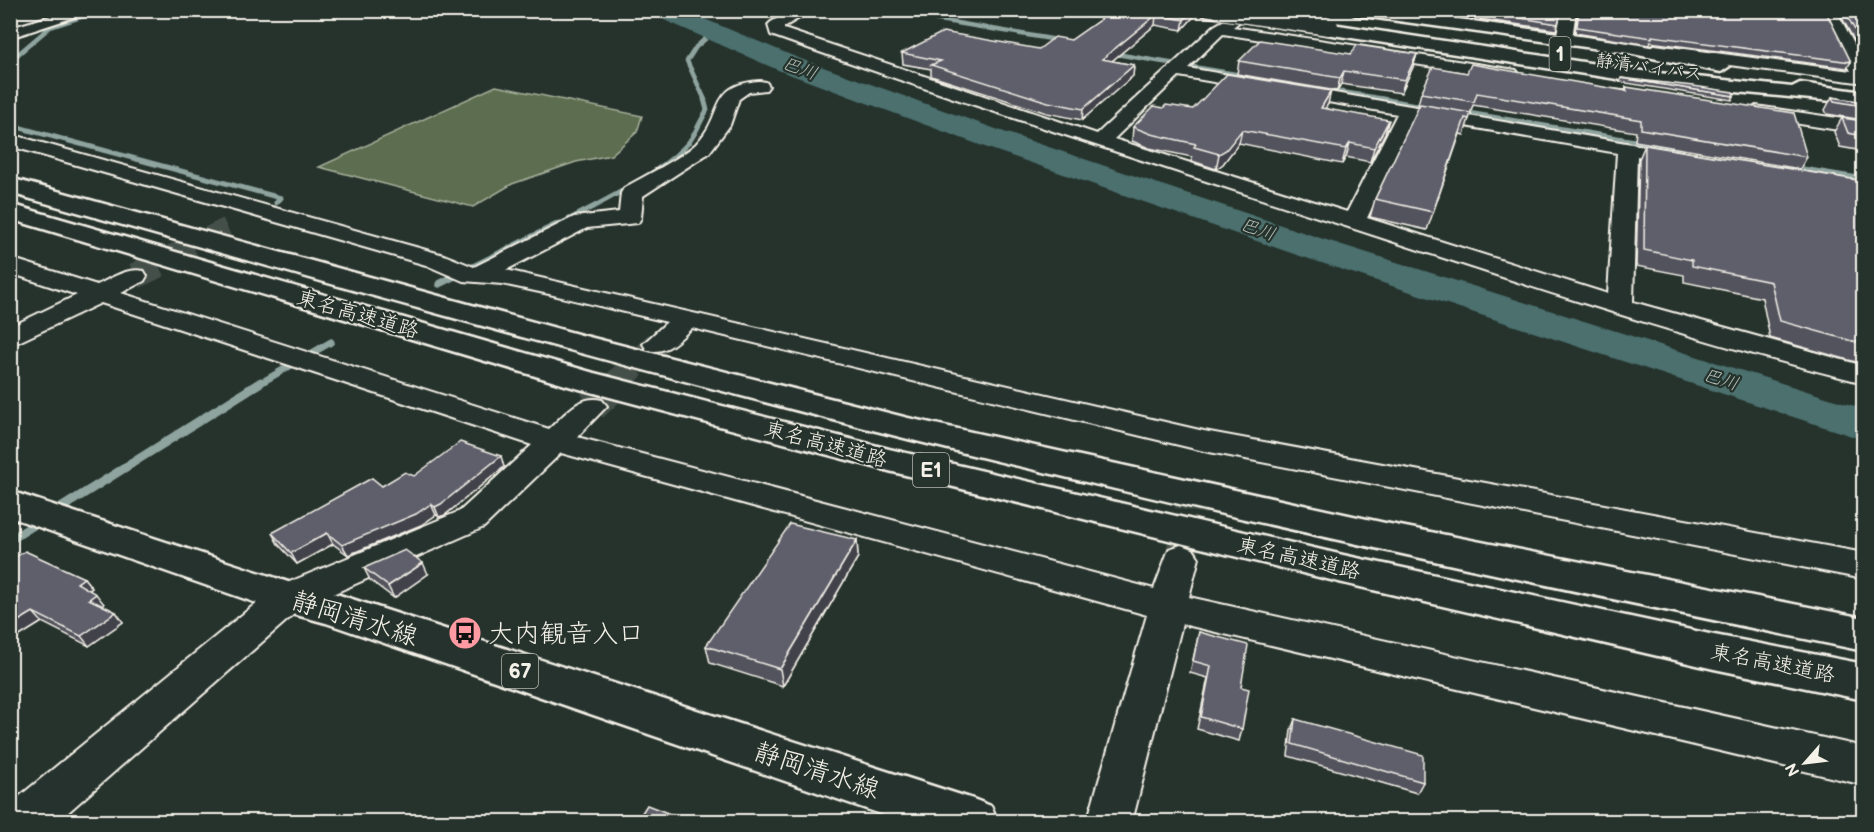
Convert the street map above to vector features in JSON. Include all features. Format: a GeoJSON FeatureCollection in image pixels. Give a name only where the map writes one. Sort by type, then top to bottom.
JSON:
{"type":"FeatureCollection","features":[{"type":"Feature","properties":{"kind":"main road"},"geometry":{"type":"LineString","coordinates":[[1204,10],[1247,12],[1671,80],[1863,100]]}},
{"type":"Feature","properties":{"kind":"main road"},"geometry":{"type":"LineString","coordinates":[[1220,10],[1329,18],[1533,39],[1688,61]]}},
{"type":"Feature","properties":{"kind":"main road","name":"静清バイパス"},"geometry":{"type":"LineString","coordinates":[[1293,10],[1862,83]]}},
{"type":"Feature","properties":{"kind":"main road","name":"1"},"geometry":{"type":"LineString","coordinates":[[1355,10],[1628,48],[1688,61],[1862,83]]}},
{"type":"Feature","properties":{"kind":"main road","name":"静清バイパス"},"geometry":{"type":"LineString","coordinates":[[1247,12],[1863,100]]}},
{"type":"Feature","properties":{"kind":"main road"},"geometry":{"type":"LineString","coordinates":[[1329,18],[1821,96]]}},
{"type":"Feature","properties":{"kind":"main road","name":"東名高速道路"},"geometry":{"type":"LineString","coordinates":[[10,184],[444,308],[910,429],[1345,528],[1863,635]]}},
{"type":"Feature","properties":{"kind":"main road","name":"東名高速道路"},"geometry":{"type":"LineString","coordinates":[[10,211],[583,381],[889,460],[1343,569],[1863,682]]}},
{"type":"Feature","properties":{"kind":"main road","name":"静岡清水線"},"geometry":{"type":"LineString","coordinates":[[11,503],[288,598],[330,608],[973,822]]}},
{"type":"Feature","properties":{"kind":"street"},"geometry":{"type":"LineString","coordinates":[[10,33],[89,10]]}},
{"type":"Feature","properties":{"kind":"street"},"geometry":{"type":"LineString","coordinates":[[806,10],[776,25],[777,32],[965,97],[1620,306],[1863,375]]}},
{"type":"Feature","properties":{"kind":"street"},"geometry":{"type":"LineString","coordinates":[[1564,39],[1569,10]]}},
{"type":"Feature","properties":{"kind":"street"},"geometry":{"type":"LineString","coordinates":[[1628,48],[1862,83],[1861,74],[1828,10]]}},
{"type":"Feature","properties":{"kind":"street"},"geometry":{"type":"LineString","coordinates":[[1101,140],[1177,71],[1219,29],[1247,12]]}},
{"type":"Feature","properties":{"kind":"street"},"geometry":{"type":"LineString","coordinates":[[1219,29],[1653,96]]}},
{"type":"Feature","properties":{"kind":"street"},"geometry":{"type":"LineString","coordinates":[[1177,71],[1697,161]]}},
{"type":"Feature","properties":{"kind":"street"},"geometry":{"type":"LineString","coordinates":[[1671,80],[1863,111]]}},
{"type":"Feature","properties":{"kind":"street"},"geometry":{"type":"LineString","coordinates":[[464,272],[582,222],[630,218],[632,193],[702,148],[720,125],[731,96],[745,87],[760,86]]}},
{"type":"Feature","properties":{"kind":"street"},"geometry":{"type":"LineString","coordinates":[[1735,109],[1863,128]]}},
{"type":"Feature","properties":{"kind":"street"},"geometry":{"type":"LineString","coordinates":[[1354,221],[1408,111]]}},
{"type":"Feature","properties":{"kind":"street"},"geometry":{"type":"LineString","coordinates":[[13,143],[269,211],[435,260],[464,272],[549,286],[687,319],[1202,454],[1863,566]]}},
{"type":"Feature","properties":{"kind":"street"},"geometry":{"type":"LineString","coordinates":[[1620,306],[1627,149]]}},
{"type":"Feature","properties":{"kind":"street"},"geometry":{"type":"LineString","coordinates":[[239,225],[269,211]]}},
{"type":"Feature","properties":{"kind":"street"},"geometry":{"type":"LineString","coordinates":[[10,265],[96,295],[553,441],[1168,607],[1863,766]]}},
{"type":"Feature","properties":{"kind":"street"},"geometry":{"type":"LineString","coordinates":[[10,338],[135,276]]}},
{"type":"Feature","properties":{"kind":"street"},"geometry":{"type":"LineString","coordinates":[[657,344],[687,319]]}},
{"type":"Feature","properties":{"kind":"street"},"geometry":{"type":"LineString","coordinates":[[23,822],[288,598],[472,519],[592,406]]}},
{"type":"Feature","properties":{"kind":"street"},"geometry":{"type":"LineString","coordinates":[[1109,822],[1180,558]]}},
{"type":"Feature","properties":{"kind":"green space"},"geometry":{"type":"Polygon","coordinates":[[[496,86],[642,116],[637,132],[611,155],[576,162],[512,184],[473,207],[319,167],[496,86]]]}},
{"type":"Feature","properties":{"kind":"building"},"geometry":{"type":"Polygon","coordinates":[[[1114,10],[1192,10],[1184,20],[1156,15],[1102,59],[1134,65],[1083,109],[1048,102],[931,65],[941,61],[902,53],[943,32],[1039,49],[1055,37],[1071,40],[1114,10]]]}},
{"type":"Feature","properties":{"kind":"building"},"geometry":{"type":"Polygon","coordinates":[[[1482,10],[1561,10],[1558,24],[1482,12],[1482,10]]]}},
{"type":"Feature","properties":{"kind":"building"},"geometry":{"type":"Polygon","coordinates":[[[1579,10],[1825,10],[1851,62],[1577,27],[1579,10]]]}},
{"type":"Feature","properties":{"kind":"building"},"geometry":{"type":"Polygon","coordinates":[[[1844,10],[1863,10],[1863,45],[1844,10]]]}},
{"type":"Feature","properties":{"kind":"building"},"geometry":{"type":"Polygon","coordinates":[[[1260,40],[1351,54],[1357,45],[1417,54],[1405,80],[1344,71],[1340,78],[1239,61],[1260,40]]]}},
{"type":"Feature","properties":{"kind":"building"},"geometry":{"type":"Polygon","coordinates":[[[1471,64],[1627,91],[1626,87],[1794,113],[1807,157],[1641,129],[1641,120],[1477,93],[1474,102],[1421,93],[1433,67],[1467,73],[1471,64]]]}},
{"type":"Feature","properties":{"kind":"building"},"geometry":{"type":"Polygon","coordinates":[[[1227,74],[1331,91],[1321,108],[1389,120],[1374,148],[1350,143],[1346,149],[1242,130],[1226,150],[1219,154],[1194,147],[1196,144],[1151,134],[1133,127],[1154,106],[1163,108],[1166,105],[1193,109],[1227,74]]]}},
{"type":"Feature","properties":{"kind":"building"},"geometry":{"type":"Polygon","coordinates":[[[1621,78],[1733,92],[1734,96],[1621,78]]]}},
{"type":"Feature","properties":{"kind":"building"},"geometry":{"type":"Polygon","coordinates":[[[1832,97],[1863,102],[1863,106],[1834,101],[1832,97]]]}},
{"type":"Feature","properties":{"kind":"building"},"geometry":{"type":"Polygon","coordinates":[[[1420,104],[1471,113],[1469,119],[1465,118],[1433,212],[1375,199],[1420,104]]]}},
{"type":"Feature","properties":{"kind":"building"},"geometry":{"type":"Polygon","coordinates":[[[1842,118],[1863,121],[1863,136],[1848,133],[1842,118]]]}},
{"type":"Feature","properties":{"kind":"building"},"geometry":{"type":"Polygon","coordinates":[[[1645,145],[1863,181],[1863,344],[1780,321],[1771,282],[1692,266],[1692,260],[1644,250],[1645,145]]]}},
{"type":"Feature","properties":{"kind":"building"},"geometry":{"type":"Polygon","coordinates":[[[460,442],[501,456],[435,507],[431,504],[416,514],[342,545],[327,533],[291,553],[272,533],[372,478],[382,486],[405,472],[414,476],[460,442]]]}},
{"type":"Feature","properties":{"kind":"building"},"geometry":{"type":"Polygon","coordinates":[[[790,524],[857,540],[780,669],[706,646],[790,524]]]}},
{"type":"Feature","properties":{"kind":"building"},"geometry":{"type":"Polygon","coordinates":[[[405,550],[423,563],[388,586],[364,568],[405,550]]]}},
{"type":"Feature","properties":{"kind":"building"},"geometry":{"type":"Polygon","coordinates":[[[25,551],[84,578],[77,583],[96,594],[89,599],[116,612],[81,636],[33,612],[10,626],[10,561],[25,551]]]}},
{"type":"Feature","properties":{"kind":"building"},"geometry":{"type":"Polygon","coordinates":[[[1199,632],[1248,645],[1241,687],[1249,689],[1242,729],[1201,717],[1211,666],[1193,661],[1199,632]]]}},
{"type":"Feature","properties":{"kind":"building"},"geometry":{"type":"Polygon","coordinates":[[[1295,719],[1423,755],[1423,782],[1292,744],[1295,719]]]}},
{"type":"Feature","properties":{"kind":"building"},"geometry":{"type":"Polygon","coordinates":[[[647,805],[691,822],[636,822],[647,805]]]}},
{"type":"Feature","properties":{"kind":"waterway"},"geometry":{"type":"LineString","coordinates":[[10,61],[50,27],[102,10]]}},
{"type":"Feature","properties":{"kind":"waterway","name":"巴川"},"geometry":{"type":"LineString","coordinates":[[661,10],[788,64],[996,140],[1307,246],[1864,425]]}},
{"type":"Feature","properties":{"kind":"waterway"},"geometry":{"type":"LineString","coordinates":[[880,10],[1063,41]]}},
{"type":"Feature","properties":{"kind":"waterway"},"geometry":{"type":"LineString","coordinates":[[705,100],[687,61],[696,47],[712,33]]}},
{"type":"Feature","properties":{"kind":"waterway"},"geometry":{"type":"LineString","coordinates":[[1110,53],[1390,100]]}},
{"type":"Feature","properties":{"kind":"waterway"},"geometry":{"type":"LineString","coordinates":[[556,226],[627,188],[677,154],[692,138],[707,110],[704,99]]}},
{"type":"Feature","properties":{"kind":"waterway"},"geometry":{"type":"LineString","coordinates":[[1381,99],[1429,107]]}},
{"type":"Feature","properties":{"kind":"waterway"},"geometry":{"type":"LineString","coordinates":[[1462,112],[1683,149]]}},
{"type":"Feature","properties":{"kind":"waterway"},"geometry":{"type":"LineString","coordinates":[[10,125],[281,198],[276,203]]}},
{"type":"Feature","properties":{"kind":"waterway"},"geometry":{"type":"LineString","coordinates":[[1791,167],[1864,179]]}},
{"type":"Feature","properties":{"kind":"waterway"},"geometry":{"type":"LineString","coordinates":[[439,284],[559,224]]}},
{"type":"Feature","properties":{"kind":"waterway"},"geometry":{"type":"LineString","coordinates":[[259,384],[331,342]]}},
{"type":"Feature","properties":{"kind":"waterway"},"geometry":{"type":"LineString","coordinates":[[10,540],[261,382]]}},
{"type":"Feature","properties":{"kind":"tunnel"},"geometry":{"type":"LineString","coordinates":[[135,276],[239,225]]}},
{"type":"Feature","properties":{"kind":"tunnel"},"geometry":{"type":"LineString","coordinates":[[615,384],[657,344]]}},
{"type":"Feature","properties":{"kind":"tunnel"},"geometry":{"type":"LineString","coordinates":[[592,406],[617,382]]}},
{"type":"Feature","properties":{"kind":"tunnel"},"geometry":{"type":"LineString","coordinates":[[1181,558],[1199,467]]}},
{"type":"Feature","properties":{"kind":"place","name":"大内観音入口"},"geometry":{"type":"Point","coordinates":[465,633]}}]}
